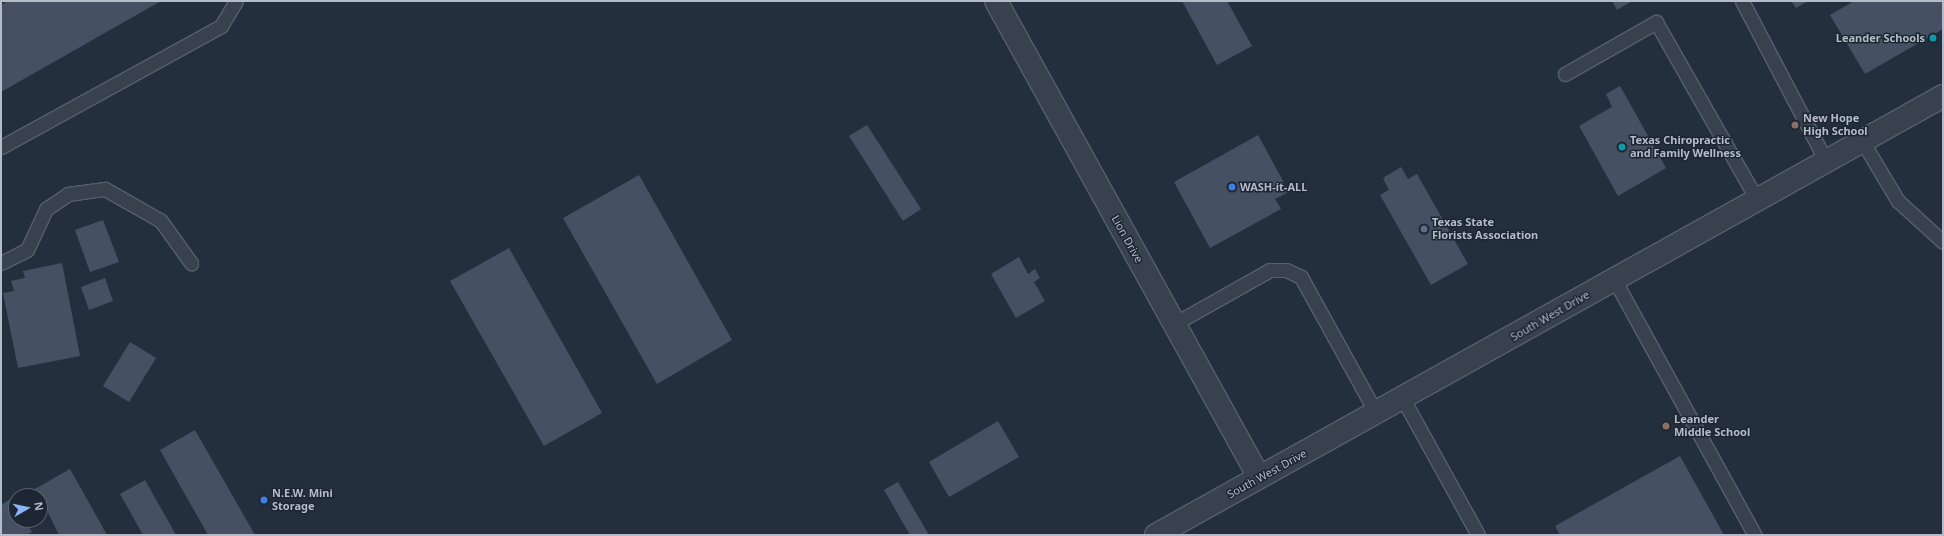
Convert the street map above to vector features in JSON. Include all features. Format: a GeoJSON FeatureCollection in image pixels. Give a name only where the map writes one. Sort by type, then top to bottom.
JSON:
{"type":"FeatureCollection","features":[{"type":"Feature","properties":{"kind":"street","name":"Lion Drive"},"geometry":{"type":"LineString","coordinates":[[996,1],[1259,478]]}},
{"type":"Feature","properties":{"kind":"street","name":"South West Drive"},"geometry":{"type":"LineString","coordinates":[[1156,535],[1403,399],[1861,139],[1943,96]]}},
{"type":"Feature","properties":{"kind":"lane"},"geometry":{"type":"LineString","coordinates":[[1,147],[221,26],[236,1]]}},
{"type":"Feature","properties":{"kind":"lane"},"geometry":{"type":"LineString","coordinates":[[1742,1],[1825,160]]}},
{"type":"Feature","properties":{"kind":"lane"},"geometry":{"type":"LineString","coordinates":[[1565,74],[1656,22],[1756,198]]}},
{"type":"Feature","properties":{"kind":"lane"},"geometry":{"type":"LineString","coordinates":[[1861,139],[1898,201],[1943,242]]}},
{"type":"Feature","properties":{"kind":"lane"},"geometry":{"type":"LineString","coordinates":[[1,263],[27,250],[46,209],[68,194],[105,189],[161,222],[191,263]]}},
{"type":"Feature","properties":{"kind":"lane"},"geometry":{"type":"LineString","coordinates":[[1174,324],[1270,270],[1286,270],[1301,277],[1316,301],[1376,413]]}},
{"type":"Feature","properties":{"kind":"lane"},"geometry":{"type":"LineString","coordinates":[[1614,279],[1755,535]]}},
{"type":"Feature","properties":{"kind":"lane"},"geometry":{"type":"LineString","coordinates":[[1403,399],[1478,535]]}},
{"type":"Feature","properties":{"kind":"building"},"geometry":{"type":"Polygon","coordinates":[[[8,1],[161,1],[1,92],[1,5],[8,1]]]}},
{"type":"Feature","properties":{"kind":"building"},"geometry":{"type":"Polygon","coordinates":[[[1182,1],[1227,1],[1252,46],[1217,65],[1182,1]]]}},
{"type":"Feature","properties":{"kind":"building"},"geometry":{"type":"Polygon","coordinates":[[[1612,1],[1632,1],[1617,10],[1612,1]]]}},
{"type":"Feature","properties":{"kind":"building"},"geometry":{"type":"Polygon","coordinates":[[[1791,1],[1808,1],[1796,8],[1791,1]]]}},
{"type":"Feature","properties":{"kind":"building"},"geometry":{"type":"Polygon","coordinates":[[[1854,1],[1943,1],[1943,29],[1865,74],[1830,15],[1854,1]]]}},
{"type":"Feature","properties":{"kind":"building","name":"Texas Chiropractic and Family Wellness"},"geometry":{"type":"Polygon","coordinates":[[[1620,86],[1666,168],[1618,196],[1579,126],[1612,107],[1606,94],[1620,86]]]}},
{"type":"Feature","properties":{"kind":"building"},"geometry":{"type":"Polygon","coordinates":[[[867,125],[921,209],[903,221],[849,136],[867,125]]]}},
{"type":"Feature","properties":{"kind":"building","name":"WASH-it-ALL"},"geometry":{"type":"Polygon","coordinates":[[[1258,135],[1289,192],[1275,199],[1281,209],[1210,248],[1174,182],[1258,135]]]}},
{"type":"Feature","properties":{"kind":"building","name":"Texas State Florists Association"},"geometry":{"type":"Polygon","coordinates":[[[1401,167],[1408,179],[1417,174],[1468,264],[1431,285],[1380,195],[1389,190],[1383,178],[1401,167]]]}},
{"type":"Feature","properties":{"kind":"building"},"geometry":{"type":"Polygon","coordinates":[[[639,175],[732,340],[657,384],[563,218],[639,175]]]}},
{"type":"Feature","properties":{"kind":"building"},"geometry":{"type":"Polygon","coordinates":[[[103,220],[119,262],[90,272],[75,230],[103,220]]]}},
{"type":"Feature","properties":{"kind":"building"},"geometry":{"type":"Polygon","coordinates":[[[509,248],[602,413],[544,446],[450,281],[509,248]]]}},
{"type":"Feature","properties":{"kind":"building"},"geometry":{"type":"Polygon","coordinates":[[[1019,257],[1028,274],[1035,269],[1040,278],[1034,282],[1045,301],[1016,318],[991,274],[1019,257]]]}},
{"type":"Feature","properties":{"kind":"building"},"geometry":{"type":"Polygon","coordinates":[[[62,263],[80,356],[18,368],[3,293],[14,291],[11,281],[25,278],[23,271],[62,263]]]}},
{"type":"Feature","properties":{"kind":"building"},"geometry":{"type":"Polygon","coordinates":[[[105,278],[113,301],[89,310],[81,287],[105,278]]]}},
{"type":"Feature","properties":{"kind":"building"},"geometry":{"type":"Polygon","coordinates":[[[130,342],[156,358],[129,402],[103,386],[130,342]]]}},
{"type":"Feature","properties":{"kind":"building"},"geometry":{"type":"Polygon","coordinates":[[[998,421],[1019,457],[949,497],[929,462],[998,421]]]}},
{"type":"Feature","properties":{"kind":"building"},"geometry":{"type":"Polygon","coordinates":[[[195,430],[255,535],[208,535],[160,450],[195,430]]]}},
{"type":"Feature","properties":{"kind":"building"},"geometry":{"type":"Polygon","coordinates":[[[1680,456],[1724,535],[1560,535],[1555,526],[1680,456]]]}},
{"type":"Feature","properties":{"kind":"building"},"geometry":{"type":"Polygon","coordinates":[[[70,469],[107,535],[59,535],[48,512],[48,488],[37,488],[70,469]]]}},
{"type":"Feature","properties":{"kind":"building"},"geometry":{"type":"Polygon","coordinates":[[[145,480],[176,535],[143,535],[120,494],[145,480]]]}},
{"type":"Feature","properties":{"kind":"building"},"geometry":{"type":"Polygon","coordinates":[[[898,482],[929,535],[910,535],[884,490],[898,482]]]}},
{"type":"Feature","properties":{"kind":"building"},"geometry":{"type":"Polygon","coordinates":[[[8,501],[8,528],[30,528],[32,532],[26,535],[1,535],[1,505],[8,501]]]}},
{"type":"Feature","properties":{"kind":"place","name":"Leander Schools"},"geometry":{"type":"Point","coordinates":[1933,38]}},
{"type":"Feature","properties":{"kind":"place","name":"New Hope High School"},"geometry":{"type":"Point","coordinates":[1795,125]}},
{"type":"Feature","properties":{"kind":"place","name":"Texas Chiropractic and Family Wellness"},"geometry":{"type":"Point","coordinates":[1622,147]}},
{"type":"Feature","properties":{"kind":"place","name":"WASH-it-ALL"},"geometry":{"type":"Point","coordinates":[1232,187]}},
{"type":"Feature","properties":{"kind":"place","name":"Texas State Florists Association"},"geometry":{"type":"Point","coordinates":[1424,229]}},
{"type":"Feature","properties":{"kind":"place","name":"Leander Middle School"},"geometry":{"type":"Point","coordinates":[1666,426]}},
{"type":"Feature","properties":{"kind":"place","name":"N.E.W. Mini Storage"},"geometry":{"type":"Point","coordinates":[264,500]}}]}
